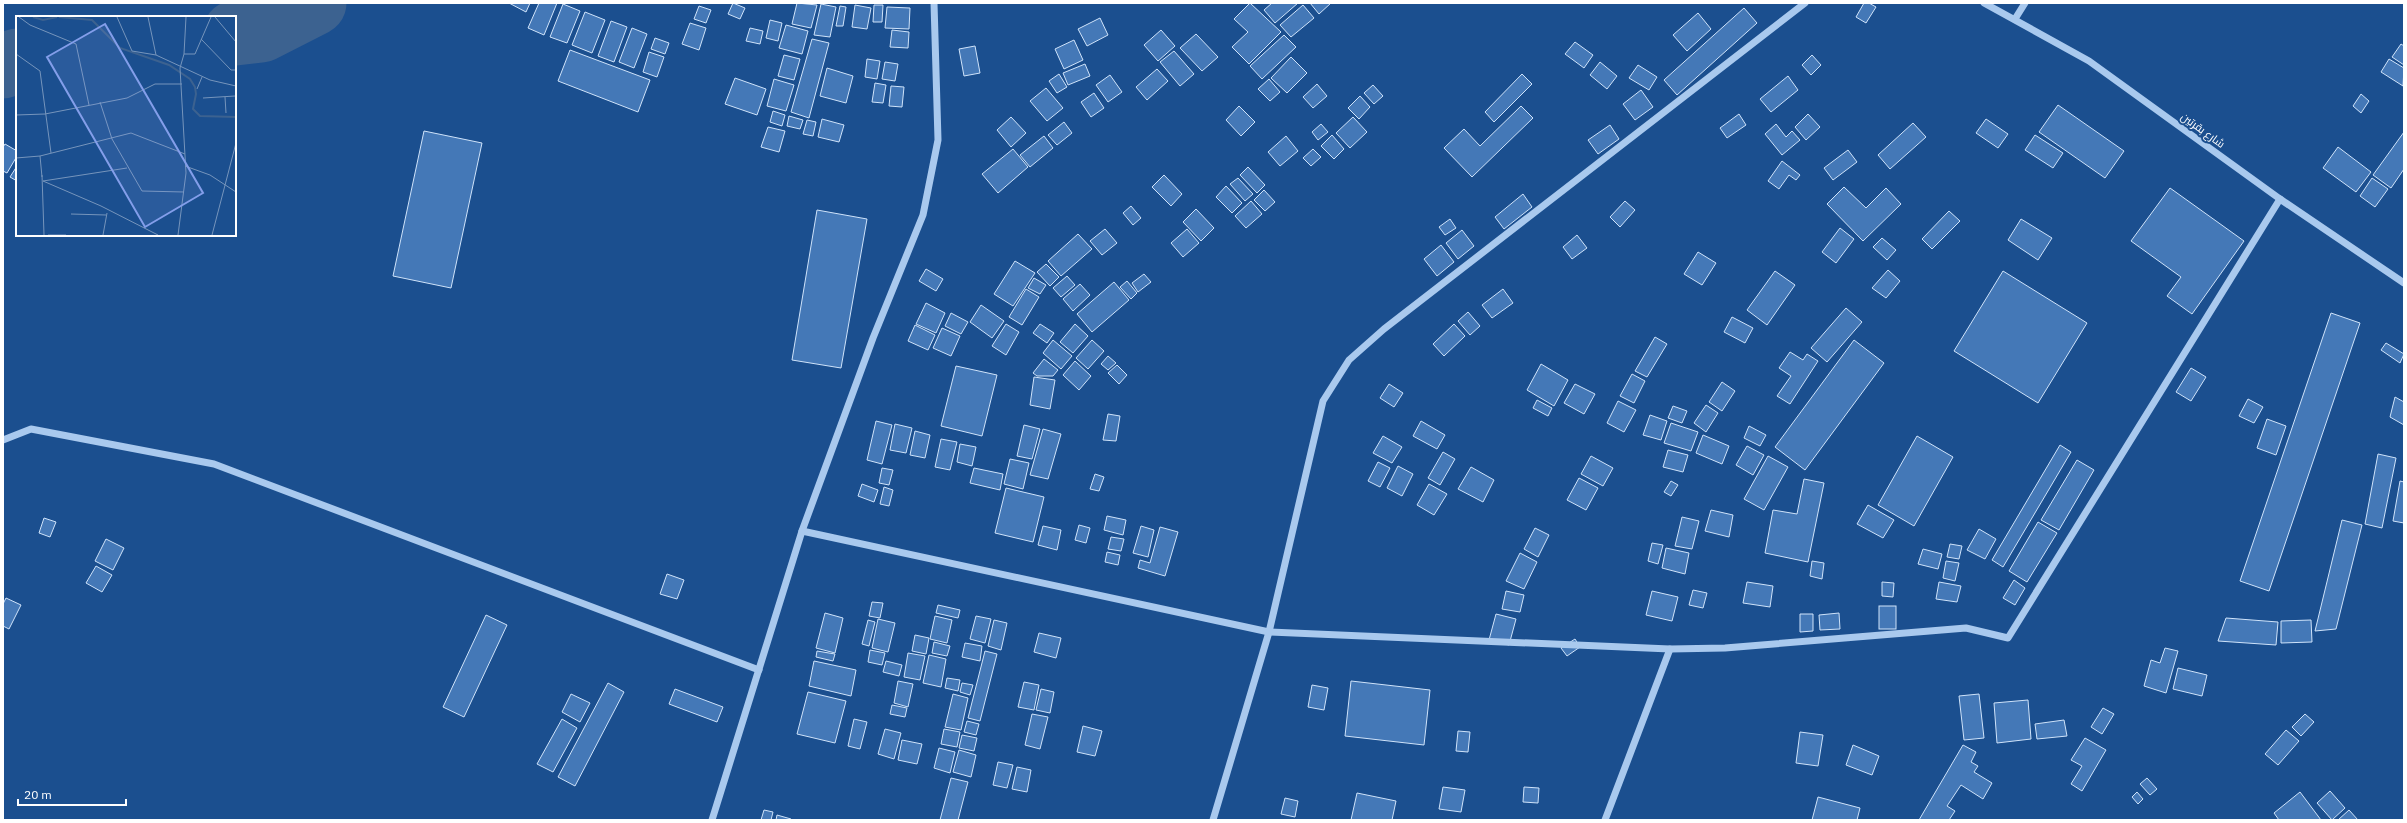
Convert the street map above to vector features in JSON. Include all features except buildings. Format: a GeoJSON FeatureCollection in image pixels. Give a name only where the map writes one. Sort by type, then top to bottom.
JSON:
{"type":"FeatureCollection","features":[{"type":"Feature","properties":{"kind":"street"},"geometry":{"type":"LineString","coordinates":[[712,820],[802,531],[873,338],[923,215],[938,140],[934,3]]}},
{"type":"Feature","properties":{"kind":"street"},"geometry":{"type":"LineString","coordinates":[[1213,820],[1270,632],[1323,401],[1349,360],[1384,329],[1805,3]]}},
{"type":"Feature","properties":{"kind":"street","name":"شارع بقرتين"},"geometry":{"type":"LineString","coordinates":[[1984,3],[2089,61],[2280,199],[2404,283]]}},
{"type":"Feature","properties":{"kind":"street"},"geometry":{"type":"LineString","coordinates":[[2015,19],[2025,3]]}},
{"type":"Feature","properties":{"kind":"street"},"geometry":{"type":"LineString","coordinates":[[802,531],[1270,632],[1670,650],[1725,648],[1966,628],[2008,638],[2280,199]]}},
{"type":"Feature","properties":{"kind":"street"},"geometry":{"type":"LineString","coordinates":[[3,440],[31,429],[214,464],[759,670]]}},
{"type":"Feature","properties":{"kind":"street"},"geometry":{"type":"LineString","coordinates":[[1604,820],[1670,650]]}},
{"type":"Feature","properties":{"kind":"waterway"},"geometry":{"type":"LineString","coordinates":[[236,33],[261,30],[314,3]]}},
{"type":"Feature","properties":{"kind":"waterway"},"geometry":{"type":"LineString","coordinates":[[3,66],[16,61]]}}]}
